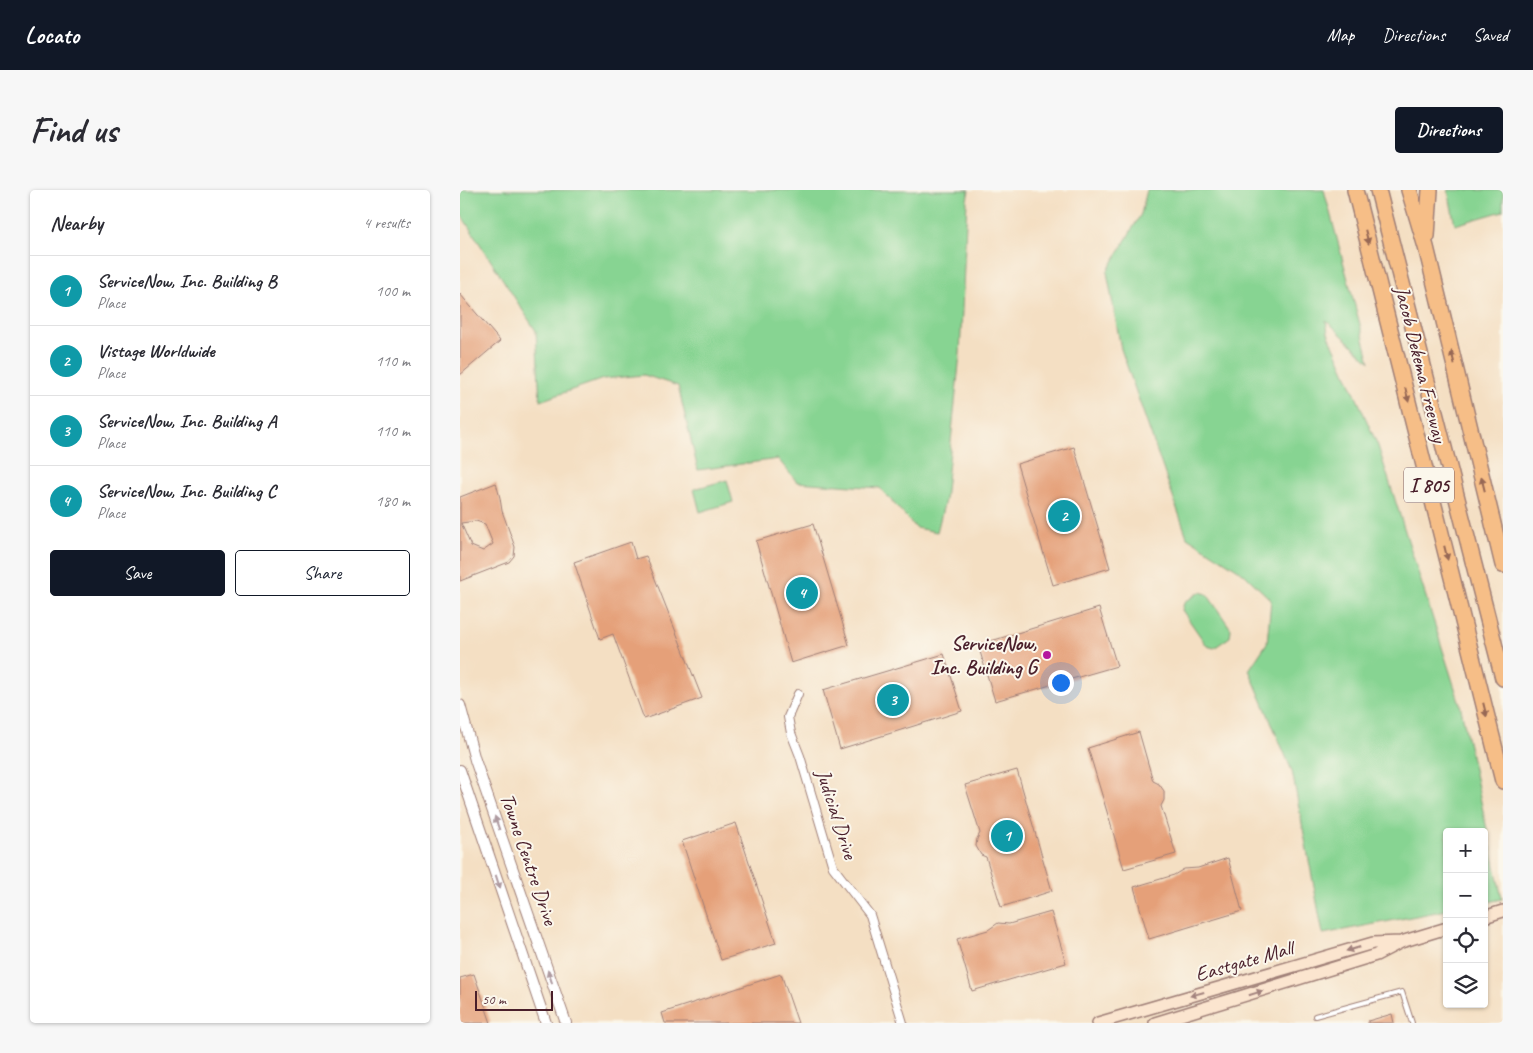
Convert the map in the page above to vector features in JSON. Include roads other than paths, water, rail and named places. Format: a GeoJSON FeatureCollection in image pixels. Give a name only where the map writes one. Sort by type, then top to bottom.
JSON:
{"type":"FeatureCollection","features":[{"type":"Feature","properties":{"kind":"highway","name":"Jacob Dekema Freeway"},"geometry":{"type":"LineString","coordinates":[[1356,190],[1503,781]]}},
{"type":"Feature","properties":{"kind":"highway"},"geometry":{"type":"LineString","coordinates":[[1378,190],[1503,678]]}},
{"type":"Feature","properties":{"kind":"highway"},"geometry":{"type":"LineString","coordinates":[[1387,190],[1503,648]]}},
{"type":"Feature","properties":{"kind":"highway","name":"Jacob Dekema Freeway"},"geometry":{"type":"LineString","coordinates":[[1409,190],[1426,247],[1503,565]]}},
{"type":"Feature","properties":{"kind":"highway"},"geometry":{"type":"LineString","coordinates":[[1426,247],[1430,190]]}},
{"type":"Feature","properties":{"kind":"main road"},"geometry":{"type":"LineString","coordinates":[[1488,916],[1503,911]]}},
{"type":"Feature","properties":{"kind":"main road","name":"Eastgate Mall"},"geometry":{"type":"LineString","coordinates":[[1155,1023],[1376,955],[1401,942],[1441,930]]}},
{"type":"Feature","properties":{"kind":"main road","name":"Eastgate Mall"},"geometry":{"type":"LineString","coordinates":[[1098,1023],[1373,943],[1401,942]]}},
{"type":"Feature","properties":{"kind":"street","name":"Judicial Drive"},"geometry":{"type":"LineString","coordinates":[[798,694],[788,717],[833,867],[870,915],[903,1023]]}},
{"type":"Feature","properties":{"kind":"street","name":"Towne Centre Drive"},"geometry":{"type":"LineString","coordinates":[[460,705],[475,760],[566,1023]]}},
{"type":"Feature","properties":{"kind":"street","name":"Towne Centre Drive"},"geometry":{"type":"LineString","coordinates":[[460,770],[546,1023]]}},
{"type":"Feature","properties":{"kind":"lane"},"geometry":{"type":"LineString","coordinates":[[1315,1016],[1402,992],[1412,1023]]}},
{"type":"Feature","properties":{"kind":"place","name":"Vistage Worldwide"},"geometry":{"type":"Point","coordinates":[1064,516]}},
{"type":"Feature","properties":{"kind":"place","name":"ServiceNow, Inc. Building C"},"geometry":{"type":"Point","coordinates":[802,593]}},
{"type":"Feature","properties":{"kind":"place","name":"ServiceNow, Inc. Building G"},"geometry":{"type":"Point","coordinates":[1047,655]}},
{"type":"Feature","properties":{"kind":"place","name":"ServiceNow, Inc. Building A"},"geometry":{"type":"Point","coordinates":[893,700]}},
{"type":"Feature","properties":{"kind":"place","name":"ServiceNow, Inc. Building B"},"geometry":{"type":"Point","coordinates":[1007,836]}}]}
